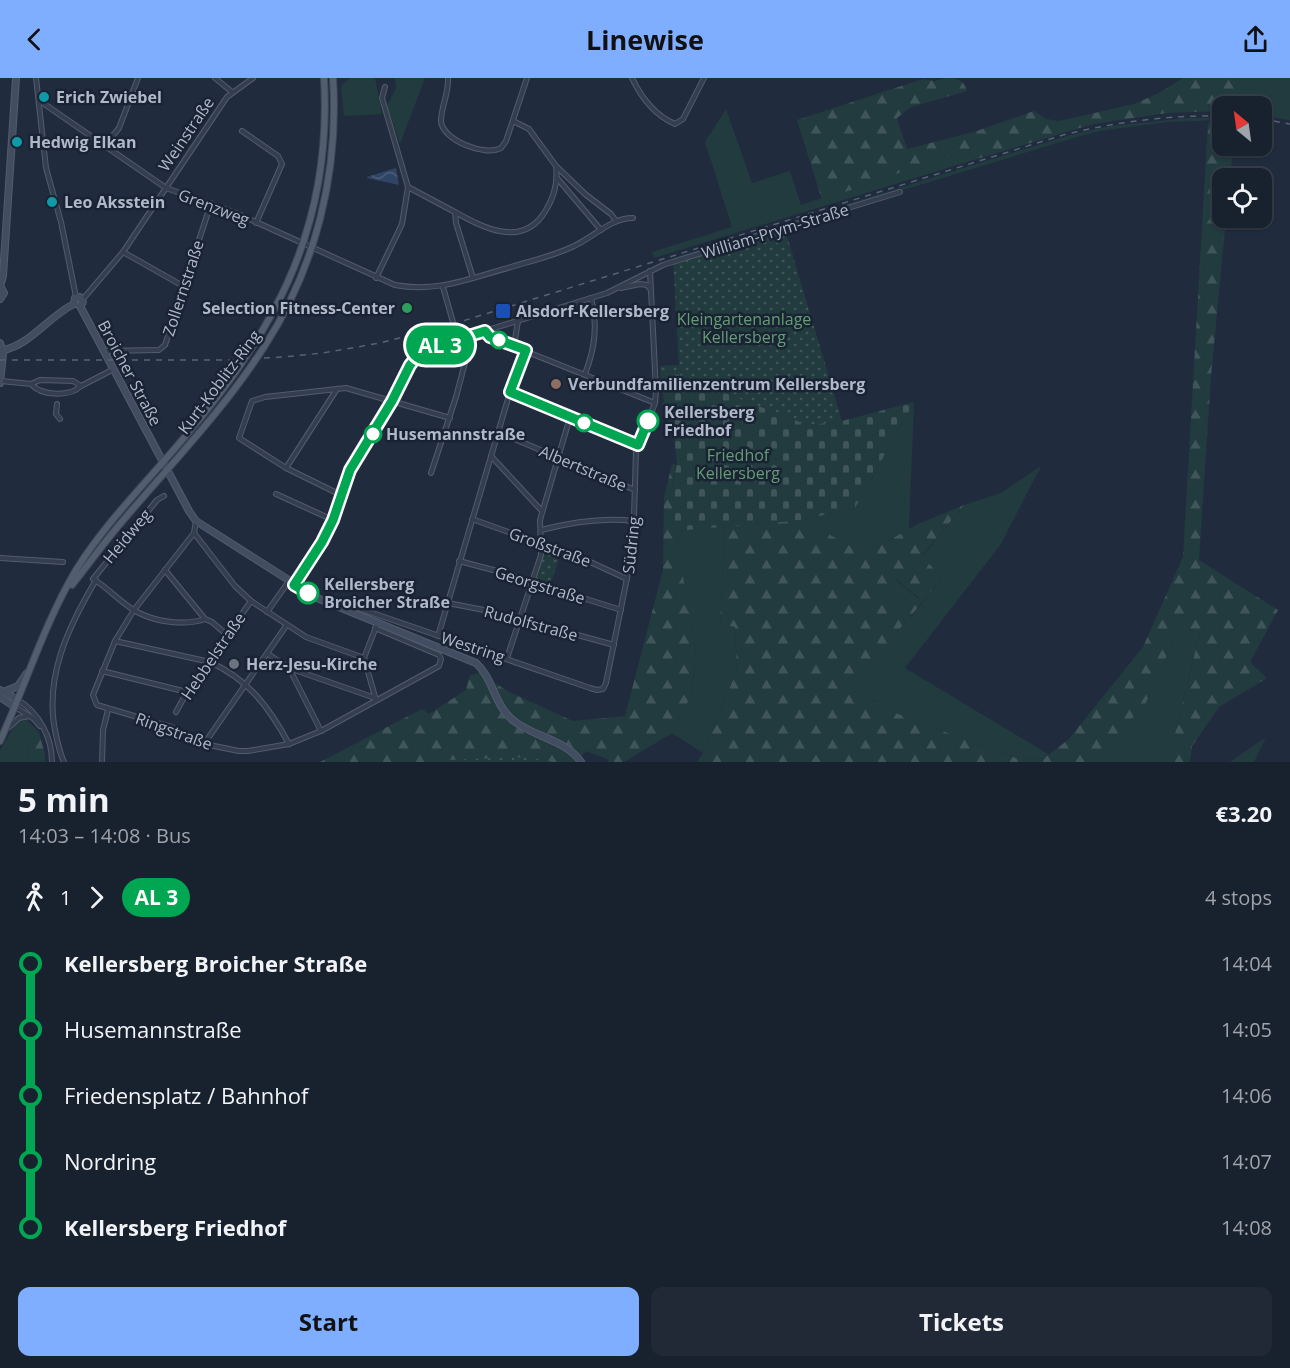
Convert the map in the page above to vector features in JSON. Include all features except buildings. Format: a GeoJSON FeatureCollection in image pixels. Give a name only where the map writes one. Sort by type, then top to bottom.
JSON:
{"type":"FeatureCollection","features":[{"type":"Feature","properties":{"kind":"main road"},"geometry":{"type":"LineString","coordinates":[[0,299],[4,293],[0,286],[3,276],[16,78]]}},
{"type":"Feature","properties":{"kind":"main road","name":"Kurt-Koblitz-Ring"},"geometry":{"type":"LineString","coordinates":[[0,741],[52,617],[76,571],[95,542],[219,395],[259,339],[290,279],[316,204],[325,139],[324,78]]}},
{"type":"Feature","properties":{"kind":"main road","name":"Kurt-Koblitz-Ring"},"geometry":{"type":"LineString","coordinates":[[63,597],[101,547],[220,408],[265,346],[289,303],[312,248],[323,211],[334,133],[333,78]]}},
{"type":"Feature","properties":{"kind":"main road","name":"Weinstraße"},"geometry":{"type":"LineString","coordinates":[[2,346],[21,345],[40,327],[78,301]]}},
{"type":"Feature","properties":{"kind":"main road","name":"Broicher Straße"},"geometry":{"type":"LineString","coordinates":[[78,301],[112,370],[196,521],[292,583],[343,610],[476,663],[484,673],[500,705],[515,722],[570,751],[581,762]]}},
{"type":"Feature","properties":{"kind":"main road"},"geometry":{"type":"LineString","coordinates":[[1,376],[2,346]]}},
{"type":"Feature","properties":{"kind":"main road"},"geometry":{"type":"LineString","coordinates":[[1,693],[18,686],[29,670]]}},
{"type":"Feature","properties":{"kind":"main road"},"geometry":{"type":"LineString","coordinates":[[1,693],[18,700]]}},
{"type":"Feature","properties":{"kind":"main road"},"geometry":{"type":"LineString","coordinates":[[1,693],[15,707]]}},
{"type":"Feature","properties":{"kind":"street","name":"Broicher Straße"},"geometry":{"type":"LineString","coordinates":[[36,78],[46,168],[61,222],[78,301]]}},
{"type":"Feature","properties":{"kind":"street"},"geometry":{"type":"LineString","coordinates":[[106,145],[118,128],[138,78]]}},
{"type":"Feature","properties":{"kind":"street"},"geometry":{"type":"LineString","coordinates":[[215,78],[232,92]]}},
{"type":"Feature","properties":{"kind":"street","name":"Weinstraße"},"geometry":{"type":"LineString","coordinates":[[78,301],[89,294],[123,252],[232,92],[253,78]]}},
{"type":"Feature","properties":{"kind":"street"},"geometry":{"type":"LineString","coordinates":[[448,78],[441,120],[445,131],[474,148],[493,152],[503,145],[527,78]]}},
{"type":"Feature","properties":{"kind":"street"},"geometry":{"type":"LineString","coordinates":[[632,78],[639,93],[648,104],[669,121],[675,123],[683,119],[704,78]]}},
{"type":"Feature","properties":{"kind":"street"},"geometry":{"type":"LineString","coordinates":[[376,278],[402,224],[408,187],[382,98],[384,87]]}},
{"type":"Feature","properties":{"kind":"street","name":"Grenzweg"},"geometry":{"type":"LineString","coordinates":[[40,100],[166,188],[211,203],[312,248]]}},
{"type":"Feature","properties":{"kind":"street"},"geometry":{"type":"LineString","coordinates":[[513,120],[529,129],[556,166],[616,220]]}},
{"type":"Feature","properties":{"kind":"street"},"geometry":{"type":"LineString","coordinates":[[242,131],[278,156],[282,164],[256,223]]}},
{"type":"Feature","properties":{"kind":"street"},"geometry":{"type":"LineString","coordinates":[[408,187],[476,224],[505,233],[521,231],[535,224],[544,214],[553,196],[556,166]]}},
{"type":"Feature","properties":{"kind":"street"},"geometry":{"type":"LineString","coordinates":[[556,178],[602,230]]}},
{"type":"Feature","properties":{"kind":"street","name":"William-Prym-Straße"},"geometry":{"type":"LineString","coordinates":[[618,289],[650,271],[679,260],[900,192]]}},
{"type":"Feature","properties":{"kind":"street","name":"Zollernstraße"},"geometry":{"type":"LineString","coordinates":[[102,351],[159,350],[165,345],[211,203]]}},
{"type":"Feature","properties":{"kind":"street"},"geometry":{"type":"LineString","coordinates":[[455,212],[456,224],[473,278]]}},
{"type":"Feature","properties":{"kind":"street"},"geometry":{"type":"LineString","coordinates":[[312,248],[384,282],[406,287],[442,287],[562,252],[616,220],[633,218]]}},
{"type":"Feature","properties":{"kind":"street"},"geometry":{"type":"LineString","coordinates":[[123,252],[183,286]]}},
{"type":"Feature","properties":{"kind":"street"},"geometry":{"type":"LineString","coordinates":[[485,331],[490,337],[655,403],[650,271]]}},
{"type":"Feature","properties":{"kind":"street"},"geometry":{"type":"LineString","coordinates":[[267,612],[322,542],[333,520],[350,470],[392,401],[410,365],[419,354],[427,349],[618,289],[640,284],[647,285],[651,290]]}},
{"type":"Feature","properties":{"kind":"street"},"geometry":{"type":"LineString","coordinates":[[442,287],[458,340]]}},
{"type":"Feature","properties":{"kind":"street"},"geometry":{"type":"LineString","coordinates":[[585,374],[596,335],[591,298]]}},
{"type":"Feature","properties":{"kind":"street"},"geometry":{"type":"LineString","coordinates":[[514,346],[518,321]]}},
{"type":"Feature","properties":{"kind":"street"},"geometry":{"type":"LineString","coordinates":[[431,473],[450,418],[472,335]]}},
{"type":"Feature","properties":{"kind":"street"},"geometry":{"type":"LineString","coordinates":[[438,636],[510,392],[526,350]]}},
{"type":"Feature","properties":{"kind":"street"},"geometry":{"type":"LineString","coordinates":[[31,384],[36,390],[57,395],[76,391],[112,370]]}},
{"type":"Feature","properties":{"kind":"street"},"geometry":{"type":"LineString","coordinates":[[1,376],[14,382],[31,384],[40,380],[73,381],[81,386]]}},
{"type":"Feature","properties":{"kind":"street"},"geometry":{"type":"LineString","coordinates":[[341,495],[286,468],[239,438],[252,401],[265,397],[346,388],[450,418]]}},
{"type":"Feature","properties":{"kind":"street"},"geometry":{"type":"LineString","coordinates":[[286,468],[337,389]]}},
{"type":"Feature","properties":{"kind":"street"},"geometry":{"type":"LineString","coordinates":[[510,392],[638,445]]}},
{"type":"Feature","properties":{"kind":"street","name":"Südring"},"geometry":{"type":"LineString","coordinates":[[603,689],[633,548],[638,445],[655,403]]}},
{"type":"Feature","properties":{"kind":"street"},"geometry":{"type":"LineString","coordinates":[[57,404],[56,414],[60,419]]}},
{"type":"Feature","properties":{"kind":"street"},"geometry":{"type":"LineString","coordinates":[[507,658],[541,555],[542,510],[570,417]]}},
{"type":"Feature","properties":{"kind":"street","name":"Albertstraße"},"geometry":{"type":"LineString","coordinates":[[498,432],[635,490]]}},
{"type":"Feature","properties":{"kind":"street"},"geometry":{"type":"LineString","coordinates":[[491,456],[542,510]]}},
{"type":"Feature","properties":{"kind":"street"},"geometry":{"type":"LineString","coordinates":[[276,494],[333,520]]}},
{"type":"Feature","properties":{"kind":"street","name":"Heidweg"},"geometry":{"type":"LineString","coordinates":[[64,762],[54,728],[52,695],[66,636],[94,580],[157,500],[164,496]]}},
{"type":"Feature","properties":{"kind":"street","name":"Großstraße"},"geometry":{"type":"LineString","coordinates":[[472,519],[586,560],[627,579]]}},
{"type":"Feature","properties":{"kind":"street"},"geometry":{"type":"LineString","coordinates":[[541,530],[584,520],[634,521]]}},
{"type":"Feature","properties":{"kind":"street"},"geometry":{"type":"LineString","coordinates":[[102,762],[103,730],[108,709],[97,705],[93,695],[102,671],[115,641],[134,610],[194,533],[196,521]]}},
{"type":"Feature","properties":{"kind":"street"},"geometry":{"type":"LineString","coordinates":[[194,533],[235,586],[251,601],[306,637],[364,658]]}},
{"type":"Feature","properties":{"kind":"street"},"geometry":{"type":"LineString","coordinates":[[0,558],[63,562]]}},
{"type":"Feature","properties":{"kind":"street","name":"Georgstraße"},"geometry":{"type":"LineString","coordinates":[[459,561],[621,610]]}},
{"type":"Feature","properties":{"kind":"street"},"geometry":{"type":"LineString","coordinates":[[165,570],[205,619],[227,635]]}},
{"type":"Feature","properties":{"kind":"street"},"geometry":{"type":"LineString","coordinates":[[94,580],[140,613],[166,621],[184,623],[205,619]]}},
{"type":"Feature","properties":{"kind":"street","name":"Hebbelstraße"},"geometry":{"type":"LineString","coordinates":[[177,712],[187,692],[251,601]]}},
{"type":"Feature","properties":{"kind":"street","name":"Rudolfstraße"},"geometry":{"type":"LineString","coordinates":[[448,603],[494,612],[614,645]]}},
{"type":"Feature","properties":{"kind":"street","name":"Westring"},"geometry":{"type":"LineString","coordinates":[[343,610],[355,607],[597,690],[603,689]]}},
{"type":"Feature","properties":{"kind":"street"},"geometry":{"type":"LineString","coordinates":[[376,625],[364,658],[376,699]]}},
{"type":"Feature","properties":{"kind":"street","name":"Ringstraße"},"geometry":{"type":"LineString","coordinates":[[108,709],[171,727],[204,744],[239,751],[289,744],[321,731],[376,699],[436,669],[441,659],[436,653],[376,625]]}},
{"type":"Feature","properties":{"kind":"street"},"geometry":{"type":"LineString","coordinates":[[204,744],[286,626]]}},
{"type":"Feature","properties":{"kind":"street"},"geometry":{"type":"LineString","coordinates":[[115,641],[220,666],[261,699],[289,744]]}},
{"type":"Feature","properties":{"kind":"street"},"geometry":{"type":"LineString","coordinates":[[268,654],[289,668],[376,699]]}},
{"type":"Feature","properties":{"kind":"street"},"geometry":{"type":"LineString","coordinates":[[289,668],[321,731]]}},
{"type":"Feature","properties":{"kind":"street"},"geometry":{"type":"LineString","coordinates":[[102,671],[187,692]]}},
{"type":"Feature","properties":{"kind":"street"},"geometry":{"type":"LineString","coordinates":[[18,700],[35,714],[45,731],[52,762]]}},
{"type":"Feature","properties":{"kind":"street"},"geometry":{"type":"LineString","coordinates":[[15,707],[45,731]]}},
{"type":"Feature","properties":{"kind":"street"},"geometry":{"type":"LineString","coordinates":[[4,733],[15,720],[29,716]]}},
{"type":"Feature","properties":{"kind":"green space"},"geometry":{"type":"Polygon","coordinates":[[[350,78],[375,78],[382,114],[344,116],[341,86],[350,78]]]}},
{"type":"Feature","properties":{"kind":"green space"},"geometry":{"type":"Polygon","coordinates":[[[395,78],[425,78],[400,144],[387,105],[396,88],[395,78]]]}},
{"type":"Feature","properties":{"kind":"green space"},"geometry":{"type":"Polygon","coordinates":[[[954,78],[964,84],[967,91],[911,107],[897,118],[907,149],[977,131],[1034,111],[1046,119],[1059,121],[1134,104],[1157,94],[1183,78],[1262,78],[1249,96],[1212,96],[1212,111],[1167,113],[1093,124],[977,159],[964,150],[822,200],[797,120],[923,79],[934,81],[954,78]]]}},
{"type":"Feature","properties":{"kind":"green space"},"geometry":{"type":"Polygon","coordinates":[[[1262,78],[1290,78],[1290,120],[1272,117],[1272,96],[1249,96],[1262,78]]]}},
{"type":"Feature","properties":{"kind":"green space"},"geometry":{"type":"Polygon","coordinates":[[[726,109],[752,183],[790,171],[801,205],[964,150],[977,159],[654,258],[652,252],[732,227],[705,142],[726,109]]]}},
{"type":"Feature","properties":{"kind":"green space"},"geometry":{"type":"Polygon","coordinates":[[[1188,118],[1212,118],[1212,120],[1168,122],[1100,131],[1077,137],[673,260],[673,258],[1070,135],[1109,126],[1188,118]]]}},
{"type":"Feature","properties":{"kind":"green space"},"geometry":{"type":"Polygon","coordinates":[[[1208,123],[1212,123],[1212,156],[1232,156],[1231,168],[1212,168],[1212,228],[1225,228],[1211,376],[1199,560],[1278,610],[1250,662],[1267,678],[1219,707],[1192,746],[1190,762],[1165,762],[1173,742],[1200,632],[1178,630],[1145,705],[1094,758],[1100,762],[697,762],[703,753],[737,670],[735,627],[720,624],[725,526],[803,520],[865,554],[916,525],[964,505],[922,556],[942,578],[910,617],[908,615],[919,598],[896,579],[884,587],[905,622],[855,688],[888,710],[1016,758],[1043,759],[1068,740],[1143,647],[1183,557],[1208,123]]]}},
{"type":"Feature","properties":{"kind":"green space","name":"Kleingartenanlage Kellersberg"},"geometry":{"type":"Polygon","coordinates":[[[784,226],[842,421],[808,425],[668,371],[660,373],[660,366],[679,365],[673,260],[784,226]]]}},
{"type":"Feature","properties":{"kind":"green space","name":"Friedhof Kellersberg"},"geometry":{"type":"Polygon","coordinates":[[[668,371],[808,425],[842,421],[914,402],[855,508],[802,520],[675,531],[672,487],[677,464],[674,436],[662,404],[664,402],[660,373],[668,371]]]}},
{"type":"Feature","properties":{"kind":"green space"},"geometry":{"type":"Polygon","coordinates":[[[914,402],[909,529],[865,554],[802,520],[855,508],[914,402]]]}},
{"type":"Feature","properties":{"kind":"green space"},"geometry":{"type":"Polygon","coordinates":[[[672,464],[676,465],[672,487],[672,511],[696,653],[691,696],[672,733],[624,762],[608,762],[607,759],[586,751],[576,762],[320,762],[422,709],[429,714],[466,690],[470,675],[479,673],[509,692],[573,721],[625,716],[663,570],[664,497],[672,464]]]}},
{"type":"Feature","properties":{"kind":"green space"},"geometry":{"type":"Polygon","coordinates":[[[1041,466],[1001,544],[905,668],[1048,754],[1043,759],[1016,758],[888,710],[855,688],[905,622],[884,587],[895,579],[919,599],[908,615],[911,617],[942,578],[922,557],[964,505],[1001,493],[1041,466]]]}},
{"type":"Feature","properties":{"kind":"green space"},"geometry":{"type":"Polygon","coordinates":[[[725,526],[720,623],[735,627],[737,670],[703,753],[672,733],[691,696],[696,653],[675,531],[725,526]]]}},
{"type":"Feature","properties":{"kind":"green space"},"geometry":{"type":"Polygon","coordinates":[[[544,546],[561,552],[550,586],[535,581],[544,546]]]}},
{"type":"Feature","properties":{"kind":"green space"},"geometry":{"type":"Polygon","coordinates":[[[1178,630],[1200,631],[1173,742],[1165,762],[1100,762],[1094,758],[1145,705],[1178,630]]]}},
{"type":"Feature","properties":{"kind":"green space"},"geometry":{"type":"Polygon","coordinates":[[[27,720],[39,732],[29,744],[28,762],[0,762],[0,750],[17,721],[27,720]]]}},
{"type":"Feature","properties":{"kind":"green space"},"geometry":{"type":"Polygon","coordinates":[[[39,732],[45,762],[28,762],[29,744],[39,732]]]}},
{"type":"Feature","properties":{"kind":"green space"},"geometry":{"type":"Polygon","coordinates":[[[1266,737],[1254,762],[1230,762],[1266,737]]]}},
{"type":"Feature","properties":{"kind":"green space"},"geometry":{"type":"Polygon","coordinates":[[[526,757],[553,762],[436,762],[443,760],[526,757]]]}},
{"type":"Feature","properties":{"kind":"water"},"geometry":{"type":"Polygon","coordinates":[[[396,168],[399,185],[367,178],[367,177],[396,168]]]}},
{"type":"Feature","properties":{"kind":"railway"},"geometry":{"type":"LineString","coordinates":[[0,360],[228,360],[323,353],[380,343],[453,324],[1063,135],[1142,120],[1212,116]]}},
{"type":"Feature","properties":{"kind":"railway"},"geometry":{"type":"LineString","coordinates":[[1272,121],[1290,124]]}},
{"type":"Feature","properties":{"kind":"bus line"},"geometry":{"type":"LineString","coordinates":[[308,593],[294,585],[322,542],[333,520],[346,477],[392,401],[410,365],[419,354],[427,349],[485,331],[490,337],[526,350],[510,392],[638,445],[648,421]]}},
{"type":"Feature","properties":{"kind":"place","name":"Erich Zwiebel"},"geometry":{"type":"Point","coordinates":[44,97]}},
{"type":"Feature","properties":{"kind":"place","name":"Hedwig Elkan"},"geometry":{"type":"Point","coordinates":[17,142]}},
{"type":"Feature","properties":{"kind":"place","name":"Leo Aksstein"},"geometry":{"type":"Point","coordinates":[52,202]}},
{"type":"Feature","properties":{"kind":"place","name":"Selection Fitness-Center"},"geometry":{"type":"Point","coordinates":[407,308]}},
{"type":"Feature","properties":{"kind":"place","name":"Alsdorf-Kellersberg"},"geometry":{"type":"Point","coordinates":[503,311]}},
{"type":"Feature","properties":{"kind":"place","name":"Verbundfamilienzentrum Kellersberg"},"geometry":{"type":"Point","coordinates":[556,384]}},
{"type":"Feature","properties":{"kind":"place","name":"Kellersberg Friedhof"},"geometry":{"type":"Point","coordinates":[648,421]}},
{"type":"Feature","properties":{"kind":"place","name":"Husemannstraße"},"geometry":{"type":"Point","coordinates":[373,434]}},
{"type":"Feature","properties":{"kind":"place","name":"Kellersberg Broicher Straße"},"geometry":{"type":"Point","coordinates":[308,593]}},
{"type":"Feature","properties":{"kind":"place","name":"Herz-Jesu-Kirche"},"geometry":{"type":"Point","coordinates":[234,664]}}]}
